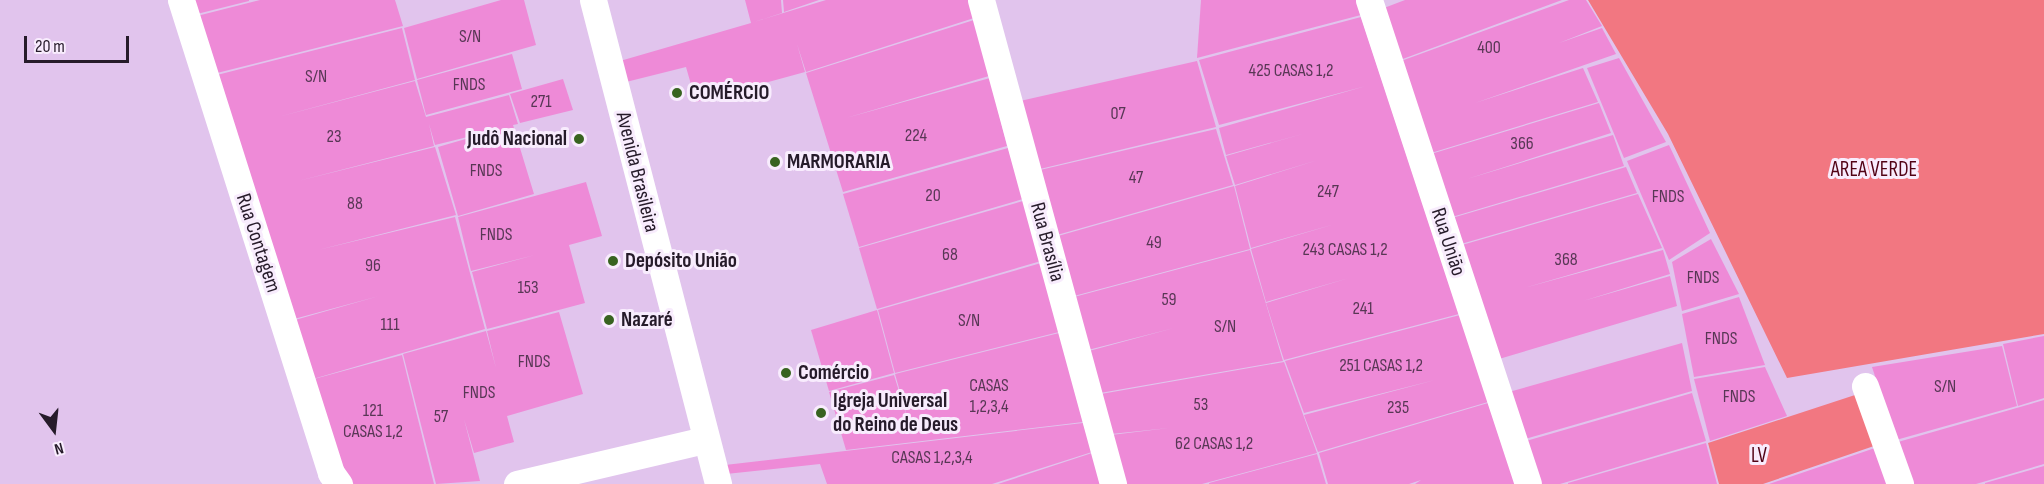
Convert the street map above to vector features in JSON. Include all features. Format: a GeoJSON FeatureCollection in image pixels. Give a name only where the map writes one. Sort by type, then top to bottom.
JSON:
{"type":"FeatureCollection","features":[{"type":"Feature","properties":{"kind":"street","name":"Rua Contagem"},"geometry":{"type":"LineString","coordinates":[[182,0],[331,473],[339,484]]}},
{"type":"Feature","properties":{"kind":"street","name":"Avenida Brasileira"},"geometry":{"type":"LineString","coordinates":[[593,0],[718,484]]}},
{"type":"Feature","properties":{"kind":"street","name":"Rua Brasília"},"geometry":{"type":"LineString","coordinates":[[981,0],[1113,484]]}},
{"type":"Feature","properties":{"kind":"street","name":"Rua União"},"geometry":{"type":"LineString","coordinates":[[1369,0],[1528,484]]}},
{"type":"Feature","properties":{"kind":"street"},"geometry":{"type":"LineString","coordinates":[[1865,386],[1900,484]]}},
{"type":"Feature","properties":{"kind":"street"},"geometry":{"type":"LineString","coordinates":[[518,484],[705,440]]}},
{"type":"Feature","properties":{"kind":"green space","name":"AREA VERDE"},"geometry":{"type":"Polygon","coordinates":[[[1588,0],[2044,0],[2044,334],[1787,378],[1668,134],[1588,0]]]}},
{"type":"Feature","properties":{"kind":"green space","name":"LV"},"geometry":{"type":"Polygon","coordinates":[[[1855,395],[1874,446],[1763,484],[1719,484],[1708,443],[1855,395]]]}},
{"type":"Feature","properties":{"kind":"building"},"geometry":{"type":"Polygon","coordinates":[[[193,0],[249,0],[249,1],[197,14],[193,0]]]}},
{"type":"Feature","properties":{"kind":"building"},"geometry":{"type":"Polygon","coordinates":[[[260,0],[395,0],[403,26],[217,73],[197,16],[260,0]]]}},
{"type":"Feature","properties":{"kind":"building"},"geometry":{"type":"Polygon","coordinates":[[[501,0],[524,0],[536,45],[417,79],[404,28],[501,0]]]}},
{"type":"Feature","properties":{"kind":"building"},"geometry":{"type":"Polygon","coordinates":[[[745,0],[781,0],[782,13],[754,22],[826,0],[969,0],[974,18],[806,72],[797,44],[805,72],[696,102],[686,67],[626,82],[620,61],[751,23],[745,0]]]}},
{"type":"Feature","properties":{"kind":"building"},"geometry":{"type":"Polygon","coordinates":[[[783,0],[819,0],[784,12],[783,0]]]}},
{"type":"Feature","properties":{"kind":"building"},"geometry":{"type":"Polygon","coordinates":[[[1201,0],[1356,0],[1361,15],[1197,58],[1201,0]]]}},
{"type":"Feature","properties":{"kind":"building"},"geometry":{"type":"Polygon","coordinates":[[[1405,0],[1562,0],[1400,60],[1384,8],[1405,0]]]}},
{"type":"Feature","properties":{"kind":"building"},"geometry":{"type":"Polygon","coordinates":[[[1569,0],[1586,0],[1602,26],[1559,43],[1602,28],[1616,54],[1475,103],[1583,68],[1598,102],[1431,153],[1401,61],[1569,0]]]}},
{"type":"Feature","properties":{"kind":"building"},"geometry":{"type":"Polygon","coordinates":[[[1361,17],[1459,314],[1284,360],[1266,303],[1349,278],[1266,302],[1251,249],[1335,224],[1251,248],[1235,186],[1318,160],[1235,185],[1226,156],[1306,133],[1226,155],[1219,128],[1366,86],[1219,125],[1199,60],[1361,17]]]}},
{"type":"Feature","properties":{"kind":"building"},"geometry":{"type":"Polygon","coordinates":[[[974,20],[989,76],[846,118],[990,78],[1007,146],[843,192],[806,73],[974,20]]]}},
{"type":"Feature","properties":{"kind":"building"},"geometry":{"type":"Polygon","coordinates":[[[402,28],[415,80],[278,117],[415,81],[426,117],[509,95],[518,124],[513,125],[534,194],[458,216],[438,147],[500,129],[435,145],[429,124],[434,146],[298,181],[435,147],[456,215],[318,250],[455,217],[485,329],[313,379],[295,320],[379,296],[294,319],[217,75],[402,28]]]}},
{"type":"Feature","properties":{"kind":"building"},"geometry":{"type":"Polygon","coordinates":[[[512,54],[522,89],[426,115],[417,80],[512,54]]]}},
{"type":"Feature","properties":{"kind":"building"},"geometry":{"type":"Polygon","coordinates":[[[1619,58],[1666,142],[1624,158],[1587,68],[1619,58]]]}},
{"type":"Feature","properties":{"kind":"building"},"geometry":{"type":"Polygon","coordinates":[[[1197,61],[1216,127],[1040,169],[1020,101],[1197,61]]]}},
{"type":"Feature","properties":{"kind":"building"},"geometry":{"type":"Polygon","coordinates":[[[563,79],[573,110],[520,123],[510,94],[563,79]]]}},
{"type":"Feature","properties":{"kind":"building"},"geometry":{"type":"Polygon","coordinates":[[[1599,103],[1611,133],[1467,179],[1613,135],[1624,166],[1452,217],[1431,154],[1599,103]]]}},
{"type":"Feature","properties":{"kind":"building"},"geometry":{"type":"Polygon","coordinates":[[[1216,129],[1233,185],[1057,235],[1040,170],[1216,129]]]}},
{"type":"Feature","properties":{"kind":"building"},"geometry":{"type":"Polygon","coordinates":[[[1669,145],[1710,233],[1669,260],[1627,161],[1669,145]]]}},
{"type":"Feature","properties":{"kind":"building"},"geometry":{"type":"Polygon","coordinates":[[[1008,148],[1023,199],[859,247],[843,194],[1008,148]]]}},
{"type":"Feature","properties":{"kind":"building"},"geometry":{"type":"Polygon","coordinates":[[[1626,167],[1637,193],[1461,244],[1452,218],[1626,167]]]}},
{"type":"Feature","properties":{"kind":"building"},"geometry":{"type":"Polygon","coordinates":[[[586,182],[602,236],[569,245],[585,303],[487,329],[472,272],[535,255],[471,271],[458,217],[586,182]]]}},
{"type":"Feature","properties":{"kind":"building"},"geometry":{"type":"Polygon","coordinates":[[[1234,186],[1250,249],[1074,296],[1058,236],[1234,186]]]}},
{"type":"Feature","properties":{"kind":"building"},"geometry":{"type":"Polygon","coordinates":[[[1638,194],[1662,248],[1524,288],[1663,250],[1670,274],[1583,301],[1670,276],[1677,306],[1499,359],[1462,245],[1638,194]]]}},
{"type":"Feature","properties":{"kind":"building"},"geometry":{"type":"Polygon","coordinates":[[[1023,201],[1041,261],[877,309],[859,248],[1023,201]]]}},
{"type":"Feature","properties":{"kind":"building"},"geometry":{"type":"Polygon","coordinates":[[[1711,239],[1739,294],[1682,311],[1672,262],[1711,239]]]}},
{"type":"Feature","properties":{"kind":"building"},"geometry":{"type":"Polygon","coordinates":[[[1250,250],[1283,361],[1100,393],[1089,351],[1174,328],[1088,350],[1074,297],[1250,250]]]}},
{"type":"Feature","properties":{"kind":"building"},"geometry":{"type":"Polygon","coordinates":[[[1041,263],[1059,332],[895,373],[878,310],[1041,263]]]}},
{"type":"Feature","properties":{"kind":"building"},"geometry":{"type":"Polygon","coordinates":[[[1739,297],[1765,365],[1694,377],[1682,314],[1739,297]]]}},
{"type":"Feature","properties":{"kind":"building"},"geometry":{"type":"Polygon","coordinates":[[[877,310],[894,373],[829,391],[811,330],[877,310]]]}},
{"type":"Feature","properties":{"kind":"building"},"geometry":{"type":"Polygon","coordinates":[[[559,312],[583,394],[507,416],[514,442],[474,453],[464,419],[480,481],[436,484],[403,354],[486,331],[496,368],[487,331],[559,312]]]}},
{"type":"Feature","properties":{"kind":"building"},"geometry":{"type":"Polygon","coordinates":[[[1460,315],[1488,402],[1318,452],[1304,415],[1435,380],[1304,413],[1285,361],[1460,315]]]}},
{"type":"Feature","properties":{"kind":"building"},"geometry":{"type":"Polygon","coordinates":[[[1059,333],[1083,422],[846,450],[829,392],[894,375],[910,427],[895,374],[1059,333]]]}},
{"type":"Feature","properties":{"kind":"building"},"geometry":{"type":"Polygon","coordinates":[[[2044,336],[2044,398],[2018,406],[2003,344],[2044,336]]]}},
{"type":"Feature","properties":{"kind":"building"},"geometry":{"type":"Polygon","coordinates":[[[1682,343],[1692,391],[1525,439],[1509,392],[1682,343]]]}},
{"type":"Feature","properties":{"kind":"building"},"geometry":{"type":"Polygon","coordinates":[[[2002,346],[2017,406],[1896,440],[1872,367],[2002,346]]]}},
{"type":"Feature","properties":{"kind":"building"},"geometry":{"type":"Polygon","coordinates":[[[402,355],[434,484],[353,484],[340,466],[314,379],[402,355]]]}},
{"type":"Feature","properties":{"kind":"building"},"geometry":{"type":"Polygon","coordinates":[[[1284,362],[1317,453],[1202,484],[1125,484],[1111,435],[1169,428],[1111,434],[1101,394],[1284,362]]]}},
{"type":"Feature","properties":{"kind":"building"},"geometry":{"type":"Polygon","coordinates":[[[1765,367],[1787,416],[1710,441],[1694,379],[1765,367]]]}},
{"type":"Feature","properties":{"kind":"building"},"geometry":{"type":"Polygon","coordinates":[[[1692,393],[1706,441],[1560,484],[1539,484],[1526,441],[1692,393]]]}},
{"type":"Feature","properties":{"kind":"building"},"geometry":{"type":"Polygon","coordinates":[[[2044,400],[2044,464],[1976,484],[1912,484],[1898,442],[2044,400]]]}},
{"type":"Feature","properties":{"kind":"building"},"geometry":{"type":"Polygon","coordinates":[[[1488,403],[1515,484],[1415,484],[1421,480],[1409,484],[1328,484],[1319,453],[1488,403]]]}},
{"type":"Feature","properties":{"kind":"building"},"geometry":{"type":"Polygon","coordinates":[[[1083,423],[1092,452],[992,484],[827,484],[820,464],[726,474],[725,465],[1083,423]]]}},
{"type":"Feature","properties":{"kind":"building"},"geometry":{"type":"Polygon","coordinates":[[[1706,443],[1717,484],[1568,484],[1568,483],[1706,443]]]}},
{"type":"Feature","properties":{"kind":"building"},"geometry":{"type":"Polygon","coordinates":[[[1875,448],[1888,484],[1769,484],[1875,448]]]}},
{"type":"Feature","properties":{"kind":"building"},"geometry":{"type":"Polygon","coordinates":[[[1092,453],[1100,484],[998,484],[1092,453]]]}},
{"type":"Feature","properties":{"kind":"building"},"geometry":{"type":"Polygon","coordinates":[[[1317,454],[1326,484],[1209,484],[1209,483],[1317,454]]]}},
{"type":"Feature","properties":{"kind":"building"},"geometry":{"type":"Polygon","coordinates":[[[2044,466],[2044,484],[1985,484],[1985,483],[2044,466]]]}},
{"type":"Feature","properties":{"kind":"place","name":"COMÉRCIO"},"geometry":{"type":"Point","coordinates":[677,93]}},
{"type":"Feature","properties":{"kind":"place","name":"Judô Nacional"},"geometry":{"type":"Point","coordinates":[579,139]}},
{"type":"Feature","properties":{"kind":"place","name":"MARMORARIA"},"geometry":{"type":"Point","coordinates":[775,162]}},
{"type":"Feature","properties":{"kind":"place","name":"Depósito União"},"geometry":{"type":"Point","coordinates":[613,261]}},
{"type":"Feature","properties":{"kind":"place","name":"Nazaré"},"geometry":{"type":"Point","coordinates":[609,320]}},
{"type":"Feature","properties":{"kind":"place","name":"Comércio"},"geometry":{"type":"Point","coordinates":[786,373]}},
{"type":"Feature","properties":{"kind":"place","name":"Igreja Universal do Reino de Deus"},"geometry":{"type":"Point","coordinates":[821,413]}}]}
